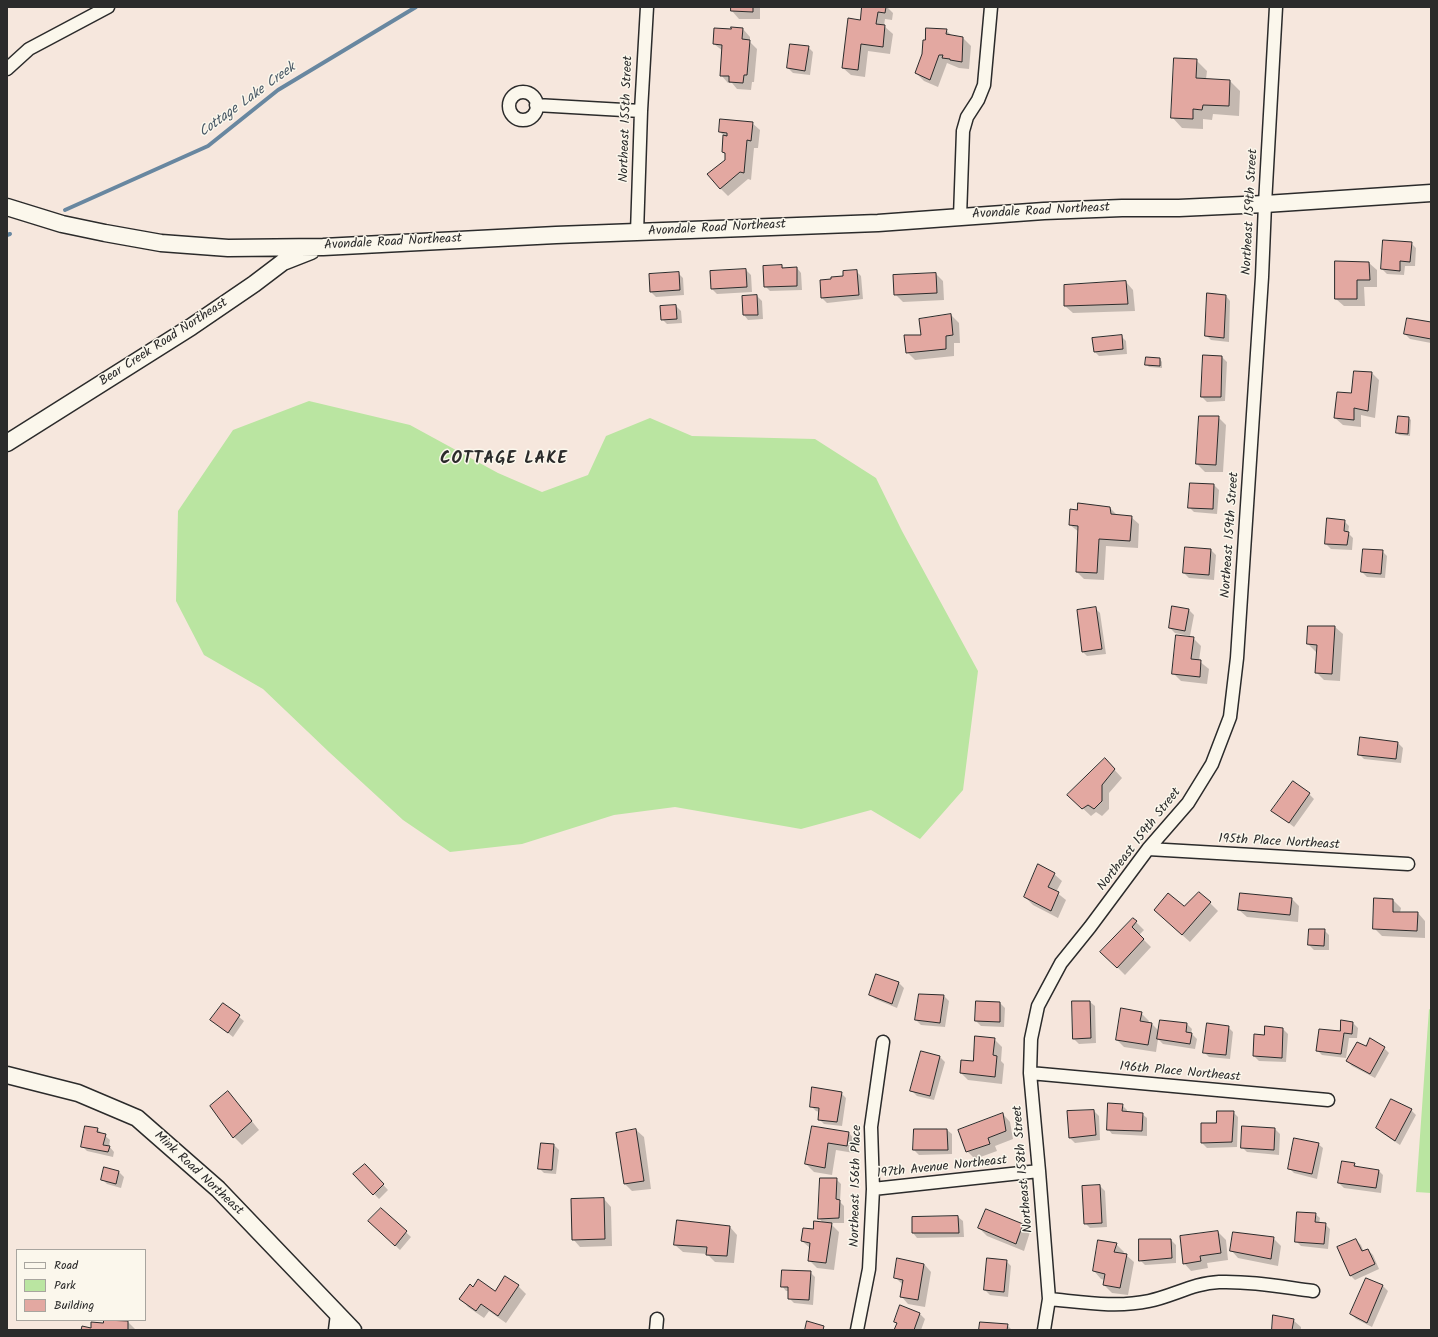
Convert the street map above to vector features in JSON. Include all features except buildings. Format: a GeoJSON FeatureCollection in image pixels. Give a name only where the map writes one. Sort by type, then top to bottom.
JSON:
{"type":"FeatureCollection","features":[{"type":"Feature","properties":{"kind":"main road","name":"Avondale Road Northeast"},"geometry":{"type":"LineString","coordinates":[[7,207],[62,224],[161,243],[228,248],[323,247],[556,235],[637,233],[878,222],[1044,211],[1122,208],[1179,208],[1265,204],[1431,192]]}},
{"type":"Feature","properties":{"kind":"main road","name":"Bear Creek Road Northeast"},"geometry":{"type":"LineString","coordinates":[[7,443],[191,327],[254,284],[283,262],[323,247]]}},
{"type":"Feature","properties":{"kind":"main road","name":"Mink Road Northeast"},"geometry":{"type":"LineString","coordinates":[[7,1075],[78,1093],[137,1118],[218,1189],[353,1330]]}},
{"type":"Feature","properties":{"kind":"street"},"geometry":{"type":"LineString","coordinates":[[7,69],[29,49],[108,7]]}},
{"type":"Feature","properties":{"kind":"street","name":"Northeast 155th Street"},"geometry":{"type":"LineString","coordinates":[[637,233],[641,110],[647,7]]}},
{"type":"Feature","properties":{"kind":"street"},"geometry":{"type":"LineString","coordinates":[[960,217],[963,131],[967,117],[978,100],[984,85],[991,7]]}},
{"type":"Feature","properties":{"kind":"street","name":"Northeast 159th Street"},"geometry":{"type":"LineString","coordinates":[[1038,1006],[1061,963],[1090,928],[1148,849],[1188,803],[1212,764],[1230,718],[1238,658],[1241,590],[1262,276],[1276,7]]}},
{"type":"Feature","properties":{"kind":"street"},"geometry":{"type":"LineString","coordinates":[[536,105],[641,110]]}},
{"type":"Feature","properties":{"kind":"street","name":"195th Place Northeast"},"geometry":{"type":"LineString","coordinates":[[1148,849],[1408,864]]}},
{"type":"Feature","properties":{"kind":"street","name":"Northeast 158th Street"},"geometry":{"type":"LineString","coordinates":[[1038,1006],[1031,1039],[1030,1073],[1048,1299],[1044,1330]]}},
{"type":"Feature","properties":{"kind":"street","name":"Northeast 156th Place"},"geometry":{"type":"LineString","coordinates":[[857,1330],[869,1270],[872,1189],[871,1127],[883,1042]]}},
{"type":"Feature","properties":{"kind":"street","name":"196th Place Northeast"},"geometry":{"type":"LineString","coordinates":[[1030,1073],[1328,1100]]}},
{"type":"Feature","properties":{"kind":"street","name":"197th Avenue Northeast"},"geometry":{"type":"LineString","coordinates":[[872,1189],[1039,1171]]}},
{"type":"Feature","properties":{"kind":"street"},"geometry":{"type":"LineString","coordinates":[[1048,1299],[1114,1305],[1137,1304],[1192,1287],[1219,1282],[1261,1284],[1313,1291]]}},
{"type":"Feature","properties":{"kind":"street"},"geometry":{"type":"LineString","coordinates":[[335,1330],[337,1314]]}},
{"type":"Feature","properties":{"kind":"green space"},"geometry":{"type":"Polygon","coordinates":[[[309,401],[410,425],[498,473],[542,492],[588,475],[606,436],[650,418],[692,436],[815,439],[876,478],[902,531],[978,671],[963,790],[920,839],[871,810],[801,829],[675,807],[614,815],[522,844],[450,852],[403,820],[263,689],[204,655],[176,601],[178,511],[233,430],[309,401]]]}},
{"type":"Feature","properties":{"kind":"green space"},"geometry":{"type":"Polygon","coordinates":[[[1429,1009],[1431,1010],[1431,1193],[1416,1192],[1429,1009]]]}},
{"type":"Feature","properties":{"kind":"waterway","name":"Cottage Lake Creek"},"geometry":{"type":"LineString","coordinates":[[65,210],[208,146],[278,90],[416,7]]}},
{"type":"Feature","properties":{"kind":"district","name":"COTTAGE LAKE"},"geometry":{"type":"Point","coordinates":[504,460]}}]}
